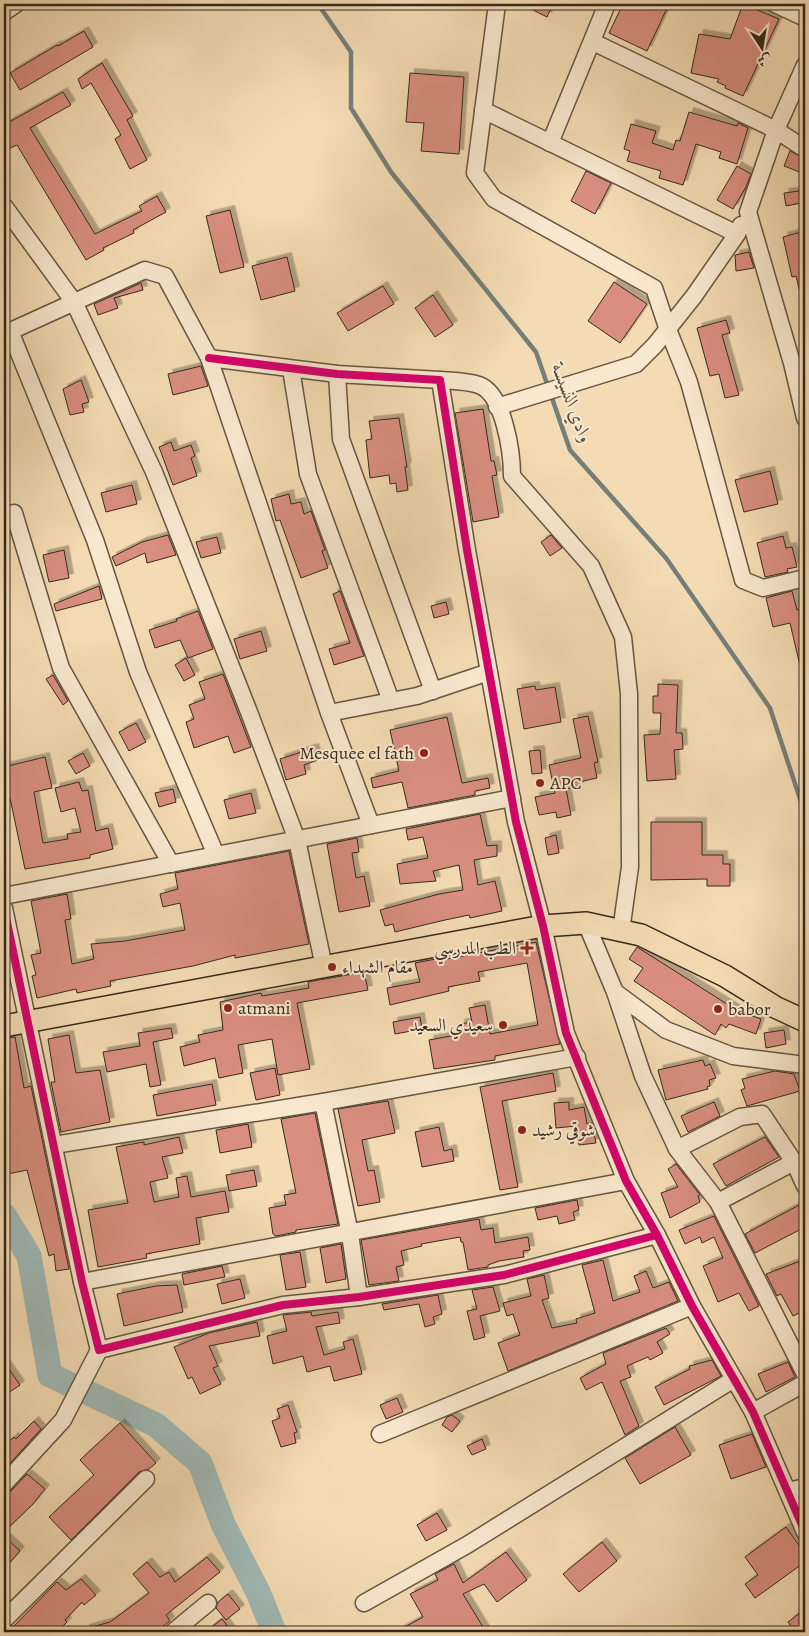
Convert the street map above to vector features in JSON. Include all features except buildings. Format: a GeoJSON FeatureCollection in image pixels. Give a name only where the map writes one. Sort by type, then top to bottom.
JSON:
{"type":"FeatureCollection","features":[{"type":"Feature","properties":{"kind":"main road"},"geometry":{"type":"LineString","coordinates":[[4,1026],[543,926],[586,923],[641,935],[725,976],[775,1007],[805,1021]]}},
{"type":"Feature","properties":{"kind":"street"},"geometry":{"type":"LineString","coordinates":[[4,12],[16,4]]}},
{"type":"Feature","properties":{"kind":"street"},"geometry":{"type":"LineString","coordinates":[[498,4],[475,173],[494,200],[654,288],[689,382],[743,580],[763,588],[805,578]]}},
{"type":"Feature","properties":{"kind":"street"},"geometry":{"type":"LineString","coordinates":[[550,143],[607,4]]}},
{"type":"Feature","properties":{"kind":"street"},"geometry":{"type":"LineString","coordinates":[[775,4],[805,18]]}},
{"type":"Feature","properties":{"kind":"street"},"geometry":{"type":"LineString","coordinates":[[593,42],[776,130],[805,150]]}},
{"type":"Feature","properties":{"kind":"street"},"geometry":{"type":"LineString","coordinates":[[497,406],[636,364],[655,345],[667,327],[694,296],[737,234],[748,212],[776,130],[805,65]]}},
{"type":"Feature","properties":{"kind":"street"},"geometry":{"type":"LineString","coordinates":[[483,110],[737,234]]}},
{"type":"Feature","properties":{"kind":"street"},"geometry":{"type":"LineString","coordinates":[[4,206],[74,302],[154,472],[249,712],[297,840],[324,967]]}},
{"type":"Feature","properties":{"kind":"street"},"geometry":{"type":"LineString","coordinates":[[748,212],[799,361],[805,418]]}},
{"type":"Feature","properties":{"kind":"street"},"geometry":{"type":"LineString","coordinates":[[216,855],[138,672],[95,540],[7,333],[145,270],[165,276],[209,358],[329,714],[371,825]]}},
{"type":"Feature","properties":{"kind":"street"},"geometry":{"type":"LineString","coordinates":[[209,358],[337,374],[440,380],[480,385],[493,396],[512,452],[512,476],[591,566],[623,638],[629,694],[630,867],[621,931]]}},
{"type":"Feature","properties":{"kind":"street"},"geometry":{"type":"LineString","coordinates":[[291,369],[308,474],[391,701]]}},
{"type":"Feature","properties":{"kind":"street"},"geometry":{"type":"LineString","coordinates":[[337,374],[342,439],[433,691]]}},
{"type":"Feature","properties":{"kind":"street"},"geometry":{"type":"LineString","coordinates":[[440,380],[512,798],[543,926],[566,1033],[626,1181],[657,1235],[692,1306],[753,1412],[805,1532]]}},
{"type":"Feature","properties":{"kind":"street"},"geometry":{"type":"LineString","coordinates":[[14,513],[61,668],[170,864]]}},
{"type":"Feature","properties":{"kind":"street"},"geometry":{"type":"LineString","coordinates":[[329,714],[433,691],[489,672]]}},
{"type":"Feature","properties":{"kind":"street"},"geometry":{"type":"LineString","coordinates":[[4,896],[512,798]]}},
{"type":"Feature","properties":{"kind":"street"},"geometry":{"type":"LineString","coordinates":[[4,908],[82,1282],[99,1350],[63,1420],[4,1484]]}},
{"type":"Feature","properties":{"kind":"street"},"geometry":{"type":"LineString","coordinates":[[586,923],[615,992],[643,1076],[677,1149],[718,1202],[805,1374]]}},
{"type":"Feature","properties":{"kind":"street"},"geometry":{"type":"LineString","coordinates":[[615,992],[674,1034],[733,1056],[805,1065]]}},
{"type":"Feature","properties":{"kind":"street"},"geometry":{"type":"LineString","coordinates":[[54,1145],[323,1102],[577,1057]]}},
{"type":"Feature","properties":{"kind":"street"},"geometry":{"type":"LineString","coordinates":[[323,1102],[350,1234],[359,1297]]}},
{"type":"Feature","properties":{"kind":"street"},"geometry":{"type":"LineString","coordinates":[[677,1149],[740,1117],[762,1114],[794,1162],[805,1186]]}},
{"type":"Feature","properties":{"kind":"street"},"geometry":{"type":"LineString","coordinates":[[718,1202],[794,1162]]}},
{"type":"Feature","properties":{"kind":"street"},"geometry":{"type":"LineString","coordinates":[[82,1282],[350,1234],[626,1181]]}},
{"type":"Feature","properties":{"kind":"street"},"geometry":{"type":"LineString","coordinates":[[99,1350],[283,1305],[359,1297],[504,1275],[657,1235]]}},
{"type":"Feature","properties":{"kind":"street"},"geometry":{"type":"LineString","coordinates":[[380,1434],[692,1306]]}},
{"type":"Feature","properties":{"kind":"street"},"geometry":{"type":"LineString","coordinates":[[364,1603],[467,1545],[734,1378]]}},
{"type":"Feature","properties":{"kind":"street"},"geometry":{"type":"LineString","coordinates":[[753,1412],[805,1383]]}},
{"type":"Feature","properties":{"kind":"street"},"geometry":{"type":"LineString","coordinates":[[4,1620],[146,1479]]}},
{"type":"Feature","properties":{"kind":"street"},"geometry":{"type":"LineString","coordinates":[[788,1491],[805,1487]]}},
{"type":"Feature","properties":{"kind":"street"},"geometry":{"type":"LineString","coordinates":[[174,1632],[208,1604]]}},
{"type":"Feature","properties":{"kind":"waterway","name":"وادي النسيسة"},"geometry":{"type":"LineString","coordinates":[[318,4],[351,52],[351,108],[391,172],[536,352],[570,450],[666,558],[770,708],[805,814]]}},
{"type":"Feature","properties":{"kind":"waterway"},"geometry":{"type":"LineString","coordinates":[[4,1215],[29,1256],[50,1375],[156,1425],[200,1463],[223,1524],[258,1592],[274,1632]]}},
{"type":"Feature","properties":{"kind":"cycle path"},"geometry":{"type":"LineString","coordinates":[[209,358],[337,374],[440,380],[467,550],[516,822],[543,926],[566,1033],[626,1181],[657,1235],[692,1306],[753,1412],[805,1532]]}},
{"type":"Feature","properties":{"kind":"cycle path"},"geometry":{"type":"LineString","coordinates":[[4,908],[82,1282],[99,1350],[283,1305],[359,1297],[504,1275],[657,1235]]}},
{"type":"Feature","properties":{"kind":"place","name":"Mesquee el fath"},"geometry":{"type":"Point","coordinates":[424,753]}},
{"type":"Feature","properties":{"kind":"place","name":"APC"},"geometry":{"type":"Point","coordinates":[540,783]}},
{"type":"Feature","properties":{"kind":"place","name":"الطب المدرسي"},"geometry":{"type":"Point","coordinates":[527,948]}},
{"type":"Feature","properties":{"kind":"place","name":"مقام الشهداء"},"geometry":{"type":"Point","coordinates":[332,967]}},
{"type":"Feature","properties":{"kind":"place","name":"atmani"},"geometry":{"type":"Point","coordinates":[228,1008]}},
{"type":"Feature","properties":{"kind":"place","name":"babor"},"geometry":{"type":"Point","coordinates":[718,1009]}},
{"type":"Feature","properties":{"kind":"place","name":"سعيدي السعيد"},"geometry":{"type":"Point","coordinates":[503,1025]}},
{"type":"Feature","properties":{"kind":"place","name":"شوقي رشيد"},"geometry":{"type":"Point","coordinates":[522,1130]}}]}
